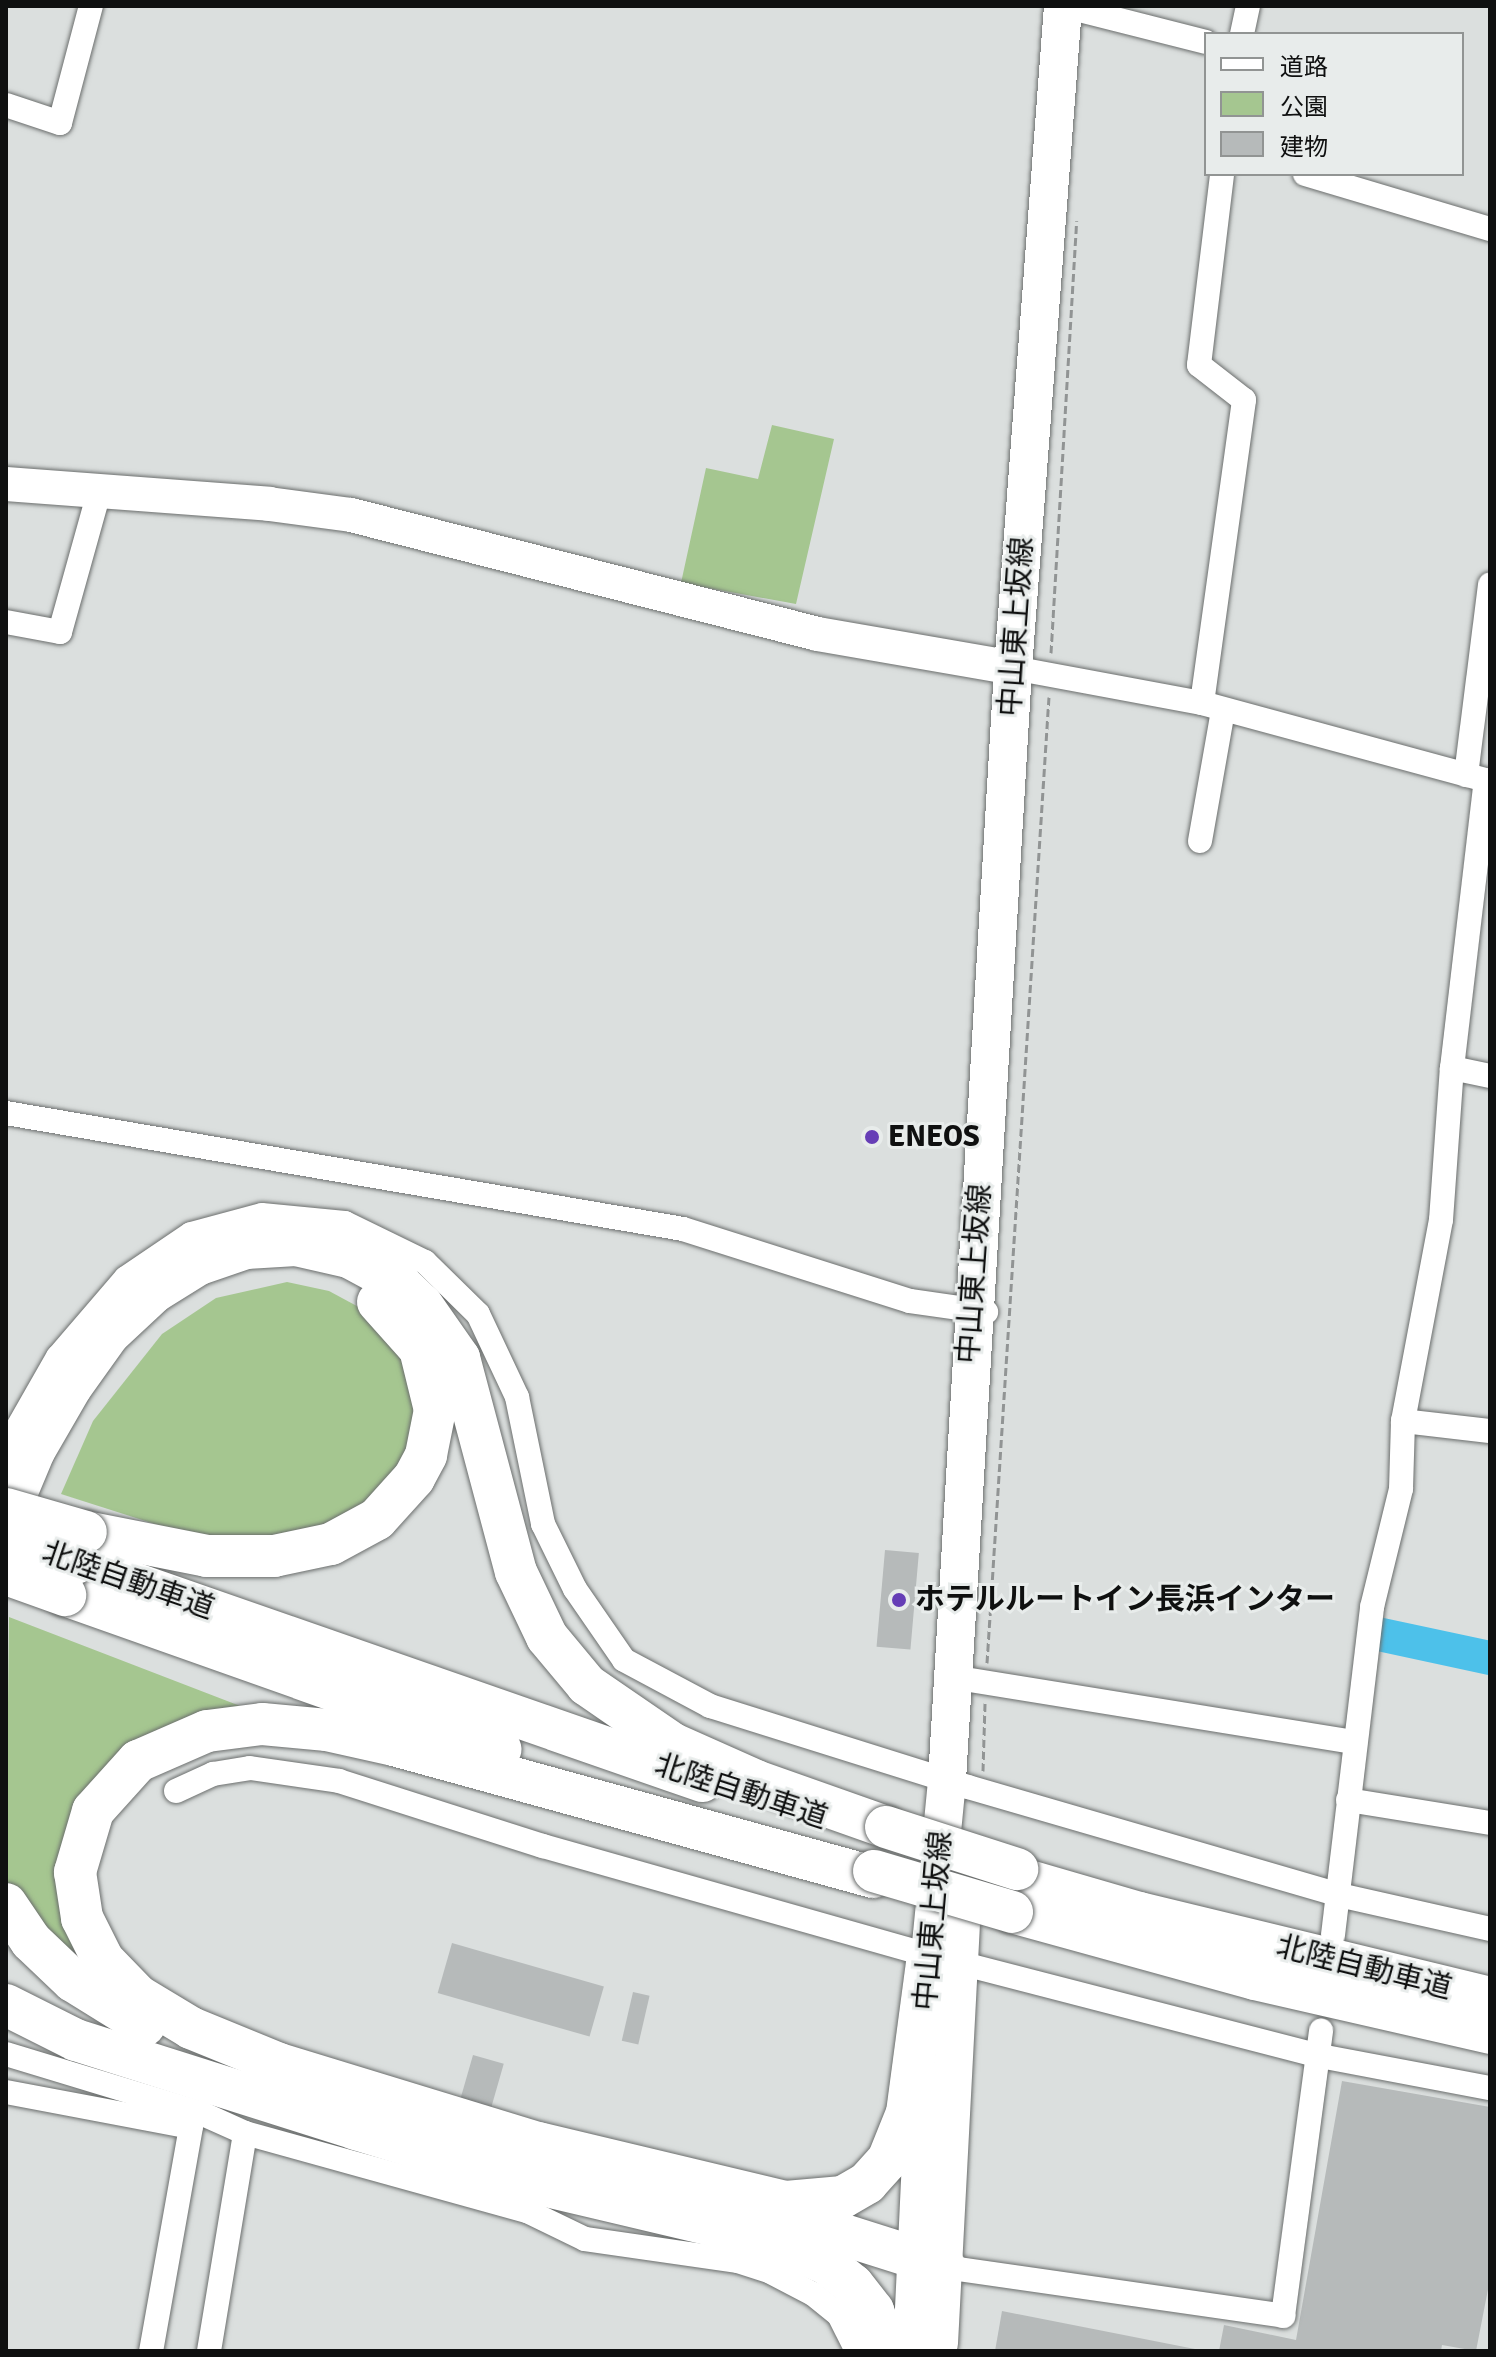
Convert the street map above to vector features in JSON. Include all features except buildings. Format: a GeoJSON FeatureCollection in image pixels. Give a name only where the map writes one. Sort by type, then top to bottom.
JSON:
{"type":"FeatureCollection","features":[{"type":"Feature","properties":{"kind":"highway"},"geometry":{"type":"LineString","coordinates":[[6,1518],[34,1451],[71,1387],[109,1334],[154,1292],[199,1264],[246,1248],[296,1245],[349,1257],[401,1285],[453,1349],[479,1420],[516,1572],[547,1637],[587,1685],[673,1744],[756,1781],[879,1853]]}},
{"type":"Feature","properties":{"kind":"highway"},"geometry":{"type":"LineString","coordinates":[[6,1509],[76,1563],[170,1551],[240,1557],[305,1551],[354,1534],[397,1500],[426,1455],[435,1410],[420,1349],[376,1299],[309,1272],[284,1269],[231,1278],[177,1305],[131,1344],[79,1418],[39,1493],[6,1585]]}},
{"type":"Feature","properties":{"kind":"highway","name":"北陸自動車道"},"geometry":{"type":"LineString","coordinates":[[6,1539],[76,1563],[515,1754],[879,1853],[962,1897],[1015,1886],[1490,1998]]}},
{"type":"Feature","properties":{"kind":"highway","name":"北陸自動車道"},"geometry":{"type":"LineString","coordinates":[[6,1574],[76,1563]]}},
{"type":"Feature","properties":{"kind":"highway"},"geometry":{"type":"LineString","coordinates":[[279,2064],[191,2028],[138,1996],[103,1960],[82,1918],[75,1872],[93,1811],[138,1761],[183,1738],[262,1724],[327,1730],[1015,1886]]}},
{"type":"Feature","properties":{"kind":"highway","name":"北陸自動車道"},"geometry":{"type":"LineString","coordinates":[[1015,1886],[1255,1979],[1490,2033]]}},
{"type":"Feature","properties":{"kind":"highway"},"geometry":{"type":"LineString","coordinates":[[6,1904],[51,1962],[122,2014],[182,2039],[279,2064],[927,2264]]}},
{"type":"Feature","properties":{"kind":"highway"},"geometry":{"type":"LineString","coordinates":[[6,1947],[32,1978],[201,2108]]}},
{"type":"Feature","properties":{"kind":"highway"},"geometry":{"type":"LineString","coordinates":[[538,2143],[786,2202],[827,2201],[856,2191],[888,2160],[902,2131],[944,1959]]}},
{"type":"Feature","properties":{"kind":"highway"},"geometry":{"type":"LineString","coordinates":[[6,2005],[201,2108],[771,2239],[874,2268],[927,2264]]}},
{"type":"Feature","properties":{"kind":"highway"},"geometry":{"type":"LineString","coordinates":[[771,2239],[827,2264],[853,2285],[873,2311],[888,2351]]}},
{"type":"Feature","properties":{"kind":"main road","name":"中山東上坂線"},"geometry":{"type":"LineString","coordinates":[[912,2351],[927,2264],[944,1959],[966,1786],[983,1311],[1033,670],[1074,8]]}},
{"type":"Feature","properties":{"kind":"main road","name":"中山東上坂線"},"geometry":{"type":"LineString","coordinates":[[927,2264],[938,2351]]}},
{"type":"Feature","properties":{"kind":"street"},"geometry":{"type":"LineString","coordinates":[[6,105],[60,123],[91,6]]}},
{"type":"Feature","properties":{"kind":"street"},"geometry":{"type":"LineString","coordinates":[[1242,32],[1248,6]]}},
{"type":"Feature","properties":{"kind":"street"},"geometry":{"type":"LineString","coordinates":[[1074,8],[1204,41]]}},
{"type":"Feature","properties":{"kind":"street"},"geometry":{"type":"LineString","coordinates":[[1200,841],[1244,400],[1199,365],[1222,176]]}},
{"type":"Feature","properties":{"kind":"street"},"geometry":{"type":"LineString","coordinates":[[1312,176],[1490,229]]}},
{"type":"Feature","properties":{"kind":"street"},"geometry":{"type":"LineString","coordinates":[[6,484],[351,515],[817,634],[1033,670],[1212,706],[1481,778]]}},
{"type":"Feature","properties":{"kind":"street"},"geometry":{"type":"LineString","coordinates":[[6,622],[60,632],[99,492]]}},
{"type":"Feature","properties":{"kind":"street"},"geometry":{"type":"LineString","coordinates":[[1333,1935],[1372,1607],[1401,1489],[1403,1421],[1441,1220],[1452,1068],[1481,778],[1490,585]]}},
{"type":"Feature","properties":{"kind":"street"},"geometry":{"type":"LineString","coordinates":[[1452,1068],[1490,1076]]}},
{"type":"Feature","properties":{"kind":"street"},"geometry":{"type":"LineString","coordinates":[[6,1113],[683,1229],[910,1301],[983,1311]]}},
{"type":"Feature","properties":{"kind":"street"},"geometry":{"type":"LineString","coordinates":[[6,1448],[58,1357],[126,1278],[191,1234],[262,1215],[345,1223],[425,1262],[478,1314],[517,1397],[543,1524],[575,1589],[624,1660],[710,1706],[966,1786],[1339,1895],[1490,1929]]}},
{"type":"Feature","properties":{"kind":"street"},"geometry":{"type":"LineString","coordinates":[[1403,1421],[1490,1431]]}},
{"type":"Feature","properties":{"kind":"street"},"geometry":{"type":"LineString","coordinates":[[970,1680],[1355,1742]]}},
{"type":"Feature","properties":{"kind":"street"},"geometry":{"type":"LineString","coordinates":[[176,1791],[213,1774],[250,1768],[339,1781],[543,1846],[944,1959],[1320,2056],[1490,2088]]}},
{"type":"Feature","properties":{"kind":"street"},"geometry":{"type":"LineString","coordinates":[[1348,1800],[1490,1823]]}},
{"type":"Feature","properties":{"kind":"street"},"geometry":{"type":"LineString","coordinates":[[927,2264],[1283,2316],[1321,2031]]}},
{"type":"Feature","properties":{"kind":"street"},"geometry":{"type":"LineString","coordinates":[[6,2054],[201,2108],[245,2133],[527,2211],[585,2239],[738,2261],[771,2272],[813,2294],[839,2315],[857,2351]]}},
{"type":"Feature","properties":{"kind":"street"},"geometry":{"type":"LineString","coordinates":[[6,2092],[201,2108]]}},
{"type":"Feature","properties":{"kind":"street"},"geometry":{"type":"LineString","coordinates":[[151,2351],[201,2108]]}},
{"type":"Feature","properties":{"kind":"street"},"geometry":{"type":"LineString","coordinates":[[209,2351],[245,2133]]}},
{"type":"Feature","properties":{"kind":"path"},"geometry":{"type":"LineString","coordinates":[[966,1786],[1033,670],[1078,205]]}},
{"type":"Feature","properties":{"kind":"green space"},"geometry":{"type":"Polygon","coordinates":[[[772,425],[834,439],[796,604],[681,583],[706,468],[758,479],[772,425]]]}},
{"type":"Feature","properties":{"kind":"green space"},"geometry":{"type":"Polygon","coordinates":[[[287,1282],[329,1291],[379,1318],[406,1349],[419,1428],[398,1473],[374,1500],[313,1535],[208,1541],[61,1494],[93,1421],[162,1334],[216,1298],[287,1282]]]}},
{"type":"Feature","properties":{"kind":"green space"},"geometry":{"type":"Polygon","coordinates":[[[9,1617],[248,1709],[77,1802],[101,1988],[11,1894],[6,1879],[9,1617]]]}},
{"type":"Feature","properties":{"kind":"waterway"},"geometry":{"type":"LineString","coordinates":[[1378,1634],[1490,1658]]}},
{"type":"Feature","properties":{"kind":"place","name":"ENEOS"},"geometry":{"type":"Point","coordinates":[872,1137]}},
{"type":"Feature","properties":{"kind":"place","name":"ホテルルートイン長浜インター"},"geometry":{"type":"Point","coordinates":[899,1600]}}]}
